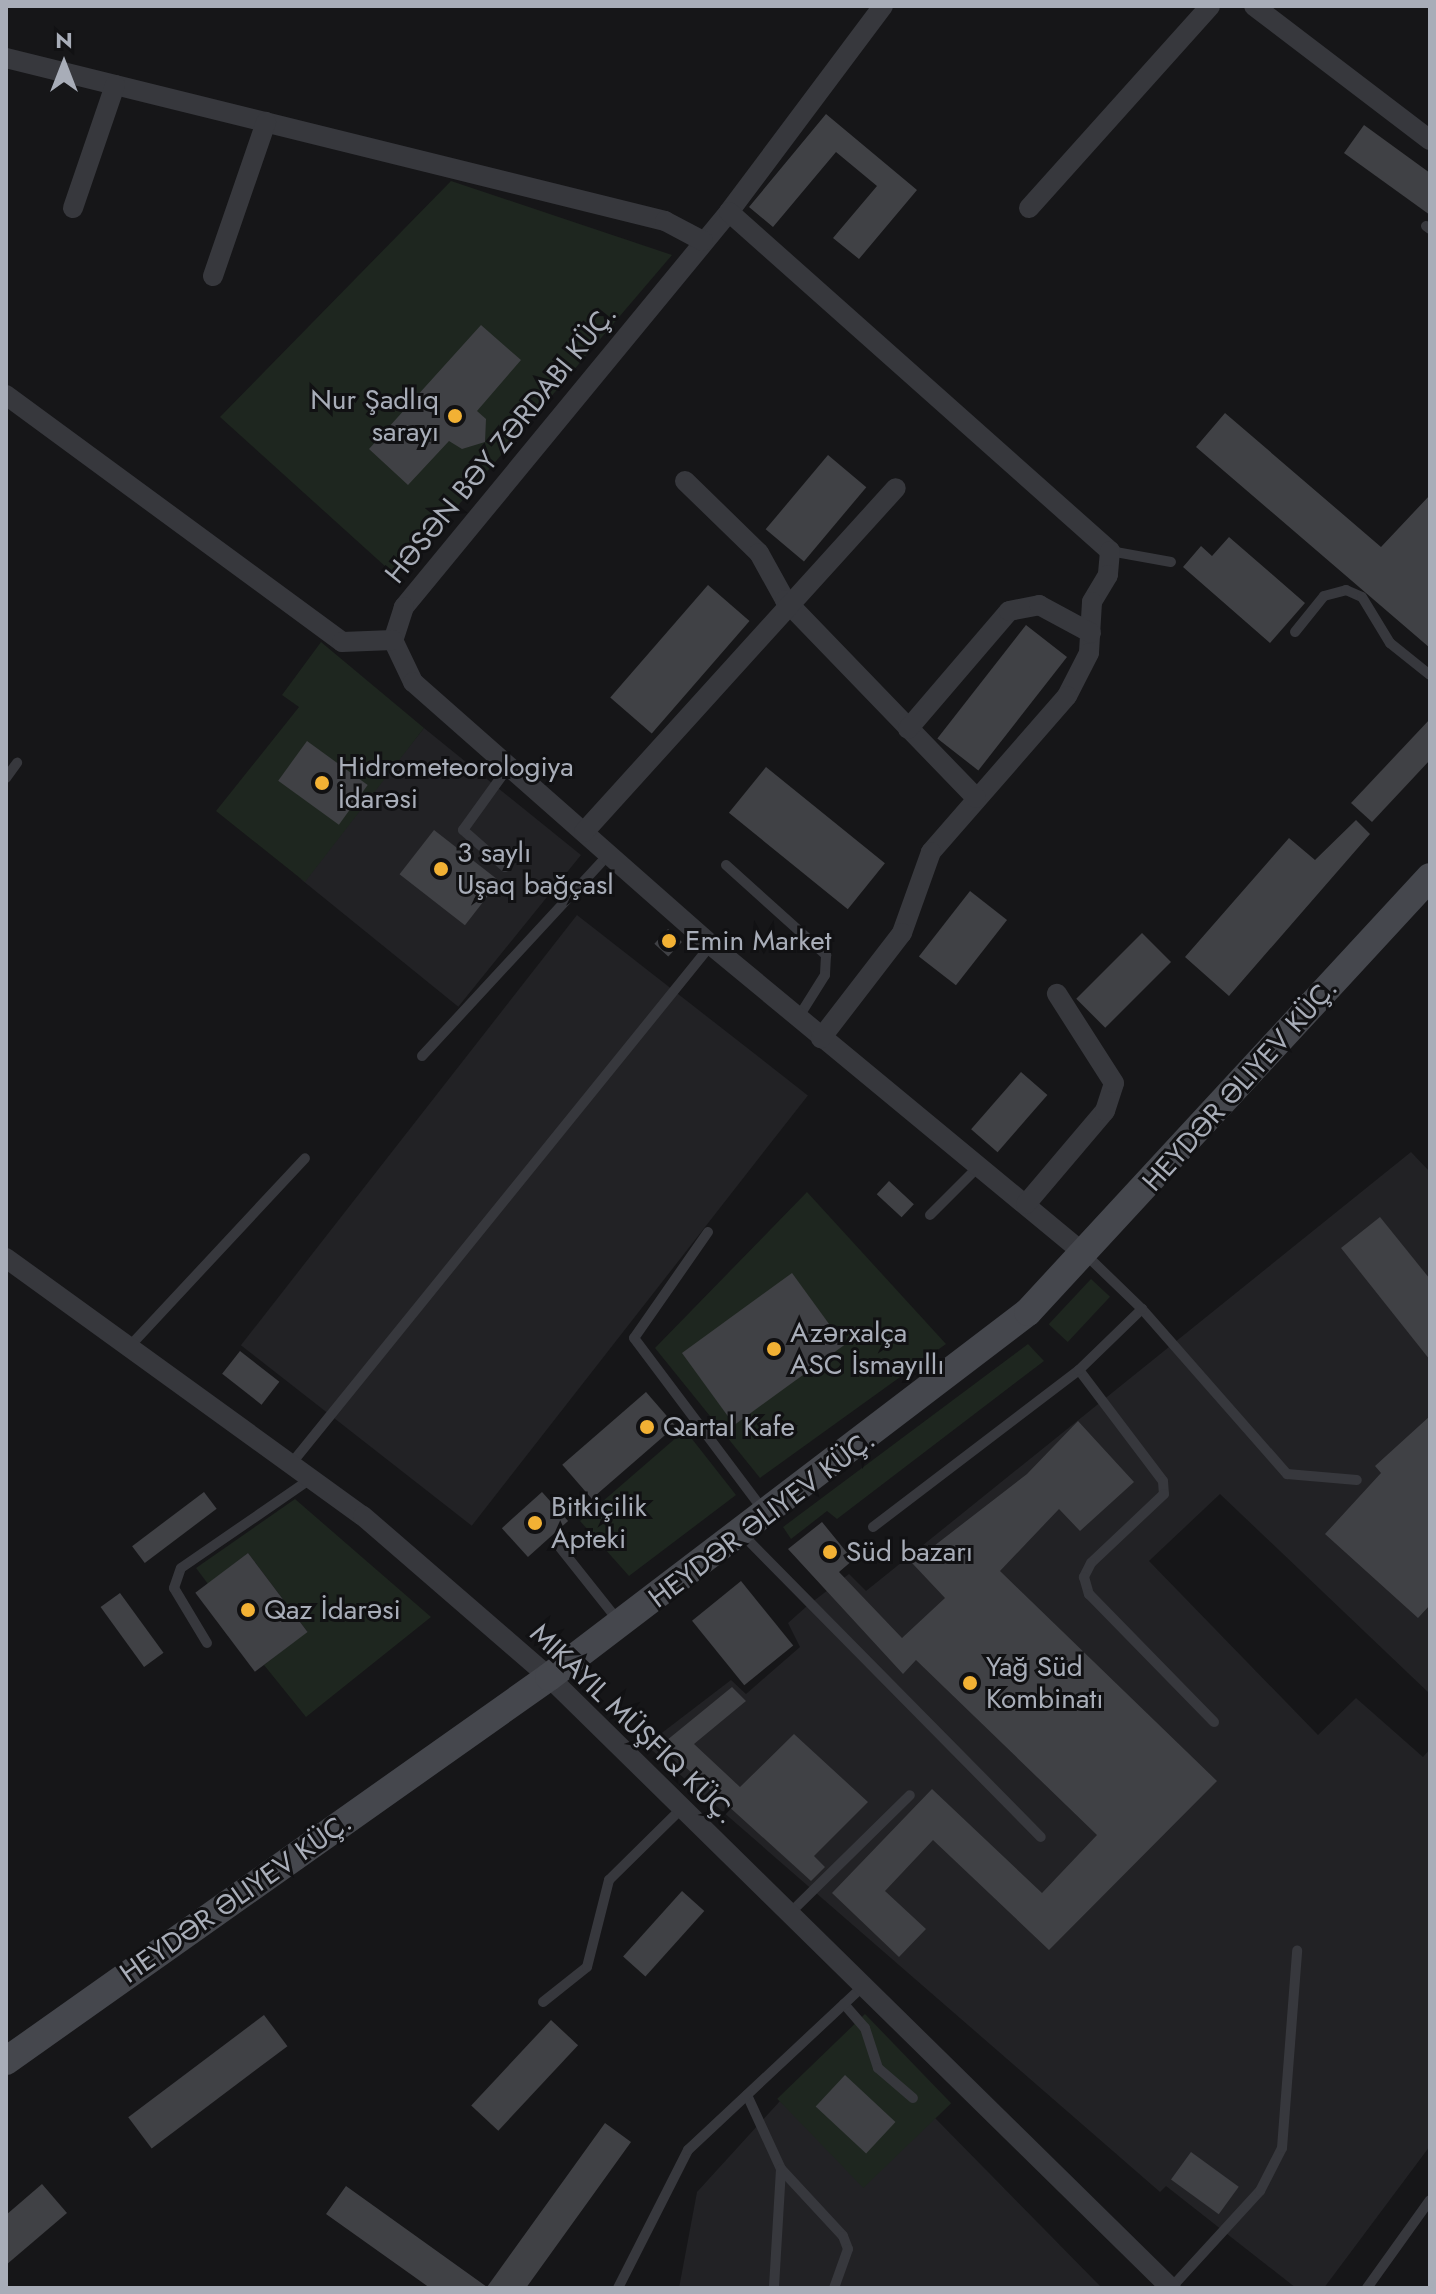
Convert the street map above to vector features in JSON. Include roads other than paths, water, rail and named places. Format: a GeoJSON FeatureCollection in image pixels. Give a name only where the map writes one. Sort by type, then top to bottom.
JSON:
{"type":"FeatureCollection","features":[{"type":"Feature","properties":{"kind":"main road","name":"HEYDƏR ƏLIYEV KÜÇ."},"geometry":{"type":"LineString","coordinates":[[6,2061],[621,1625],[768,1517],[1028,1312],[1085,1254],[1430,877]]}},
{"type":"Feature","properties":{"kind":"street","name":"HƏSƏN BƏY ZƏRDABI KÜÇ."},"geometry":{"type":"LineString","coordinates":[[393,640],[404,607],[729,212],[883,6]]}},
{"type":"Feature","properties":{"kind":"street"},"geometry":{"type":"LineString","coordinates":[[1029,208],[1210,6]]}},
{"type":"Feature","properties":{"kind":"street"},"geometry":{"type":"LineString","coordinates":[[1254,6],[1430,140]]}},
{"type":"Feature","properties":{"kind":"street"},"geometry":{"type":"LineString","coordinates":[[6,58],[665,221],[703,241]]}},
{"type":"Feature","properties":{"kind":"street"},"geometry":{"type":"LineString","coordinates":[[73,208],[115,85]]}},
{"type":"Feature","properties":{"kind":"street"},"geometry":{"type":"LineString","coordinates":[[213,276],[266,122]]}},
{"type":"Feature","properties":{"kind":"street"},"geometry":{"type":"LineString","coordinates":[[729,212],[1110,551],[1108,575],[1092,602],[1091,633],[1067,696],[931,852],[902,933],[821,1038]]}},
{"type":"Feature","properties":{"kind":"street"},"geometry":{"type":"LineString","coordinates":[[6,395],[342,642],[393,640],[413,682],[711,945],[1085,1254]]}},
{"type":"Feature","properties":{"kind":"street"},"geometry":{"type":"LineString","coordinates":[[685,481],[759,553],[791,606],[976,798]]}},
{"type":"Feature","properties":{"kind":"street"},"geometry":{"type":"LineString","coordinates":[[584,832],[896,488]]}},
{"type":"Feature","properties":{"kind":"street"},"geometry":{"type":"LineString","coordinates":[[908,729],[1009,611],[1039,605],[1091,633]]}},
{"type":"Feature","properties":{"kind":"street"},"geometry":{"type":"LineString","coordinates":[[1026,1204],[1105,1111],[1114,1083],[1057,994]]}},
{"type":"Feature","properties":{"kind":"street"},"geometry":{"type":"LineString","coordinates":[[6,1258],[312,1478],[549,1677],[1171,2288]]}},
{"type":"Feature","properties":{"kind":"lane"},"geometry":{"type":"LineString","coordinates":[[1110,551],[1171,562]]}},
{"type":"Feature","properties":{"kind":"lane"},"geometry":{"type":"LineString","coordinates":[[1295,632],[1324,596],[1346,590],[1362,597],[1390,643],[1430,675]]}},
{"type":"Feature","properties":{"kind":"lane"},"geometry":{"type":"LineString","coordinates":[[6,778],[17,763]]}},
{"type":"Feature","properties":{"kind":"lane"},"geometry":{"type":"LineString","coordinates":[[505,867],[463,830],[509,766]]}},
{"type":"Feature","properties":{"kind":"lane"},"geometry":{"type":"LineString","coordinates":[[422,1056],[609,854]]}},
{"type":"Feature","properties":{"kind":"lane"},"geometry":{"type":"LineString","coordinates":[[726,865],[826,955],[825,975],[798,1018]]}},
{"type":"Feature","properties":{"kind":"lane"},"geometry":{"type":"LineString","coordinates":[[291,1464],[711,945]]}},
{"type":"Feature","properties":{"kind":"lane"},"geometry":{"type":"LineString","coordinates":[[129,1347],[305,1158]]}},
{"type":"Feature","properties":{"kind":"lane"},"geometry":{"type":"LineString","coordinates":[[930,1215],[979,1166]]}},
{"type":"Feature","properties":{"kind":"lane"},"geometry":{"type":"LineString","coordinates":[[708,1232],[634,1338],[768,1517]]}},
{"type":"Feature","properties":{"kind":"lane"},"geometry":{"type":"LineString","coordinates":[[1085,1254],[1142,1309],[1287,1474],[1357,1480]]}},
{"type":"Feature","properties":{"kind":"lane"},"geometry":{"type":"LineString","coordinates":[[873,1527],[1079,1370],[1142,1309]]}},
{"type":"Feature","properties":{"kind":"lane"},"geometry":{"type":"LineString","coordinates":[[1079,1370],[1163,1481],[1164,1494],[1091,1563],[1084,1577],[1089,1594],[1214,1722]]}},
{"type":"Feature","properties":{"kind":"lane"},"geometry":{"type":"LineString","coordinates":[[207,1643],[174,1588],[181,1568],[312,1478]]}},
{"type":"Feature","properties":{"kind":"lane"},"geometry":{"type":"LineString","coordinates":[[743,1535],[1041,1837]]}},
{"type":"Feature","properties":{"kind":"lane"},"geometry":{"type":"LineString","coordinates":[[558,1545],[621,1625]]}},
{"type":"Feature","properties":{"kind":"lane"},"geometry":{"type":"LineString","coordinates":[[790,1913],[910,1795]]}},
{"type":"Feature","properties":{"kind":"lane"},"geometry":{"type":"LineString","coordinates":[[543,2002],[587,1967],[609,1880],[681,1809]]}},
{"type":"Feature","properties":{"kind":"lane"},"geometry":{"type":"LineString","coordinates":[[1171,2288],[1260,2191],[1282,2148],[1297,1951]]}},
{"type":"Feature","properties":{"kind":"lane"},"geometry":{"type":"LineString","coordinates":[[618,2288],[670,2176],[747,2095],[862,1987]]}},
{"type":"Feature","properties":{"kind":"lane"},"geometry":{"type":"LineString","coordinates":[[844,2004],[865,2028],[878,2068],[913,2098]]}},
{"type":"Feature","properties":{"kind":"lane"},"geometry":{"type":"LineString","coordinates":[[747,2095],[781,2169],[843,2236],[848,2249],[834,2288]]}},
{"type":"Feature","properties":{"kind":"lane"},"geometry":{"type":"LineString","coordinates":[[774,2288],[781,2169]]}},
{"type":"Feature","properties":{"kind":"lane"},"geometry":{"type":"LineString","coordinates":[[1367,2288],[1430,2200]]}},
{"type":"Feature","properties":{"kind":"place","name":"Nur Şadlıq sarayı"},"geometry":{"type":"Point","coordinates":[455,416]}},
{"type":"Feature","properties":{"kind":"place","name":"Hidrometeorologiya İdarəsi"},"geometry":{"type":"Point","coordinates":[322,783]}},
{"type":"Feature","properties":{"kind":"place","name":"3 saylı Uşaq bağçasl"},"geometry":{"type":"Point","coordinates":[441,869]}},
{"type":"Feature","properties":{"kind":"place","name":"Emin Market"},"geometry":{"type":"Point","coordinates":[669,941]}},
{"type":"Feature","properties":{"kind":"place","name":"Azərxalça ASC İsmayıllı"},"geometry":{"type":"Point","coordinates":[774,1349]}},
{"type":"Feature","properties":{"kind":"place","name":"Qartal Kafe"},"geometry":{"type":"Point","coordinates":[647,1427]}},
{"type":"Feature","properties":{"kind":"place","name":"Bitkiçilik Apteki"},"geometry":{"type":"Point","coordinates":[535,1523]}},
{"type":"Feature","properties":{"kind":"place","name":"Süd bazarı"},"geometry":{"type":"Point","coordinates":[830,1552]}},
{"type":"Feature","properties":{"kind":"place","name":"Qaz İdarəsi"},"geometry":{"type":"Point","coordinates":[248,1610]}},
{"type":"Feature","properties":{"kind":"place","name":"Yağ Süd Kombinatı"},"geometry":{"type":"Point","coordinates":[970,1683]}}]}
